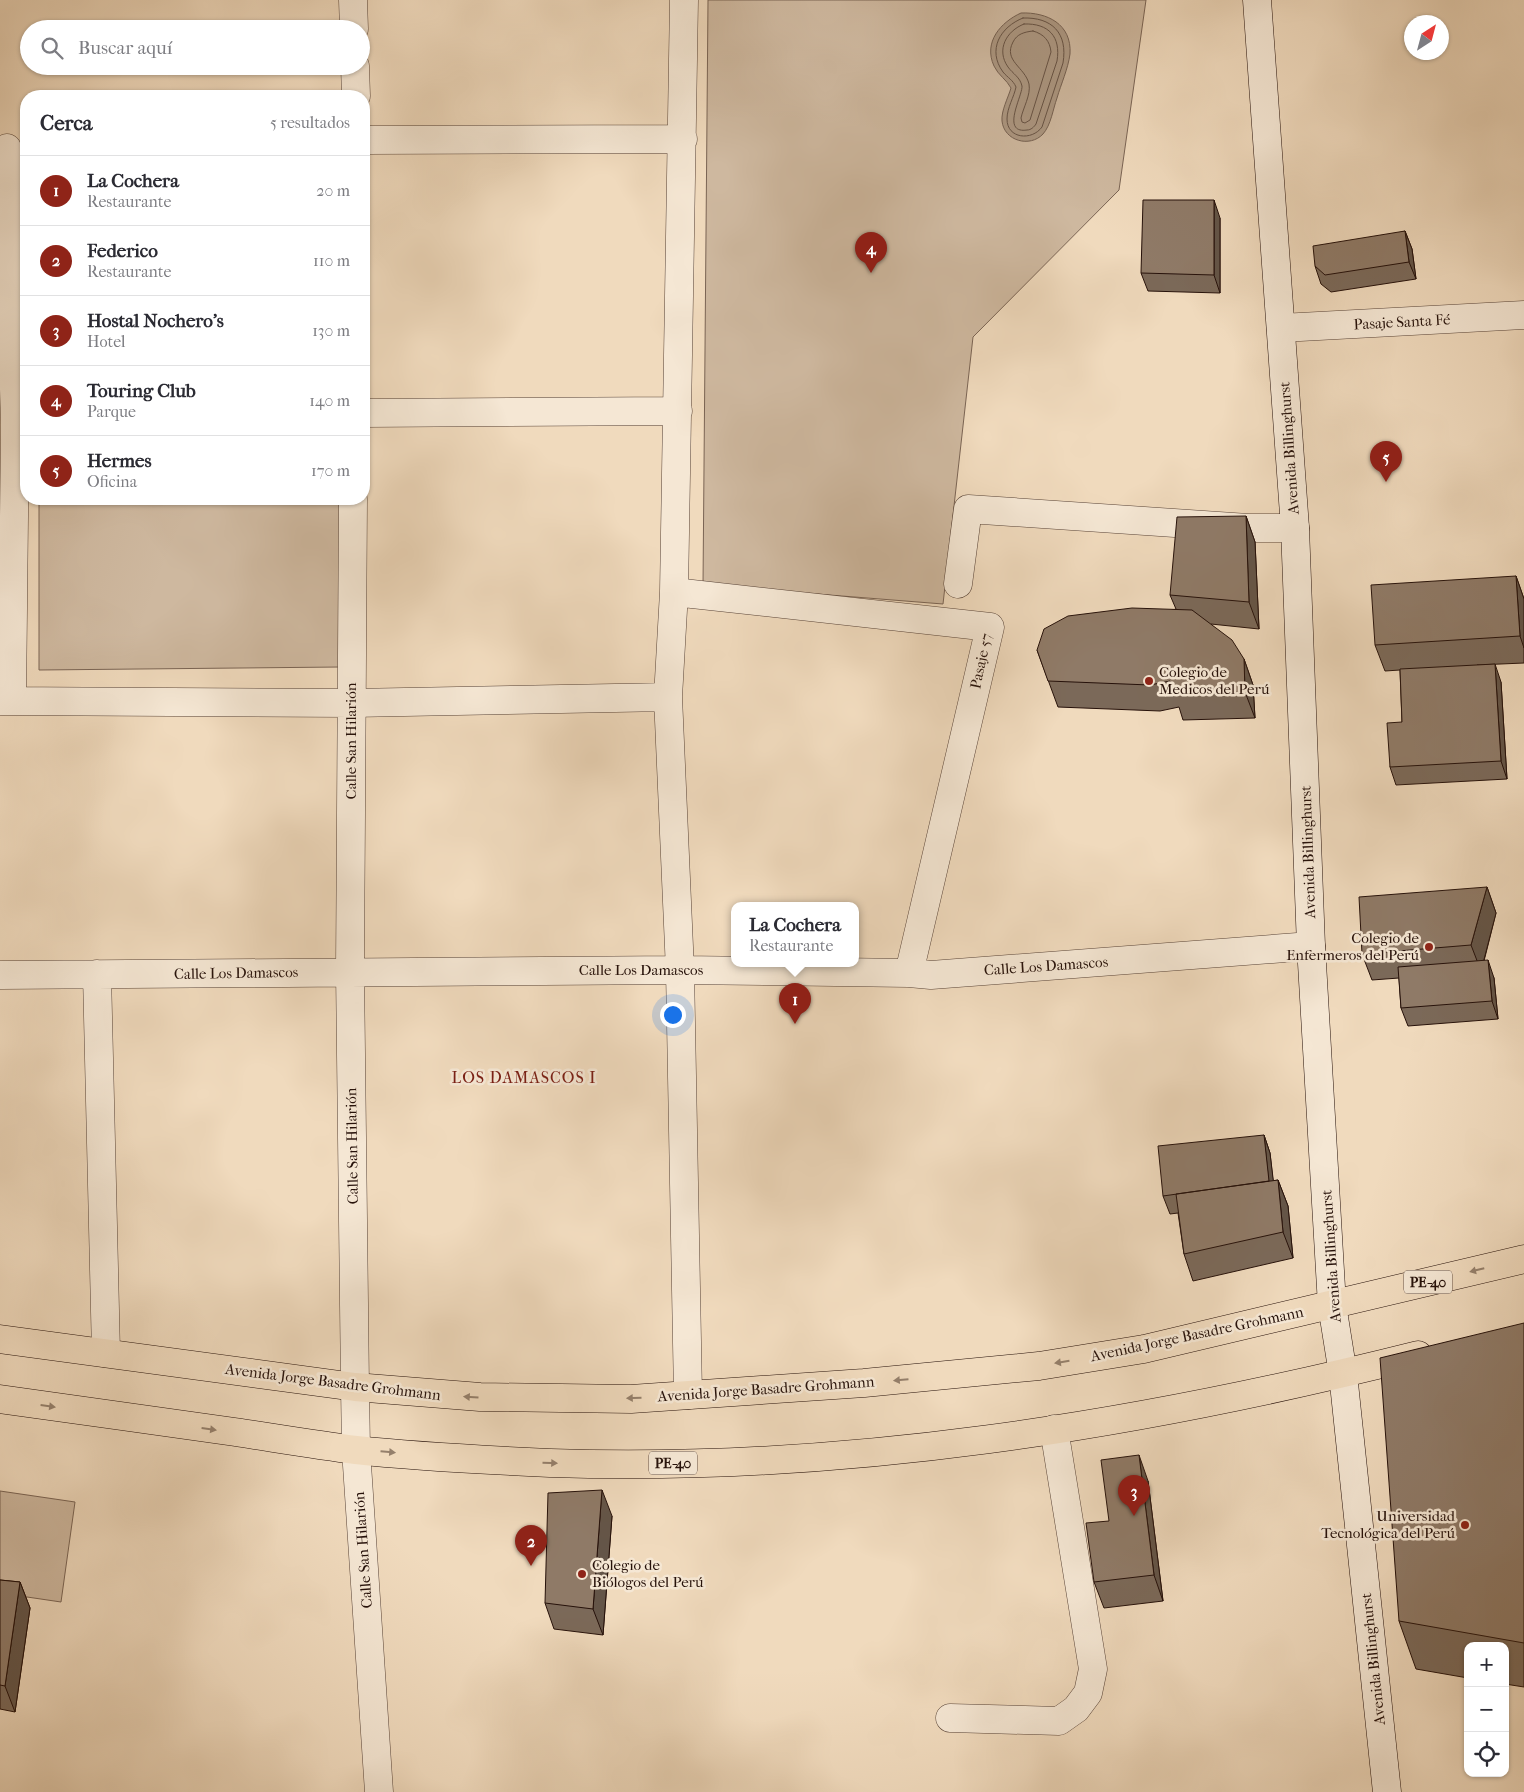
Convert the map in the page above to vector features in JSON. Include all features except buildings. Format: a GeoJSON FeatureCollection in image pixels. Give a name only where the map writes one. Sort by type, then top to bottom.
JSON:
{"type":"FeatureCollection","features":[{"type":"Feature","properties":{"kind":"highway","name":"Avenida Jorge Basadre Grohmann"},"geometry":{"type":"LineString","coordinates":[[0,1339],[355,1388],[480,1397],[621,1399],[864,1383],[1039,1366],[1144,1349],[1524,1259]]}},
{"type":"Feature","properties":{"kind":"highway","name":"PE-40"},"geometry":{"type":"LineString","coordinates":[[0,1399],[356,1450],[550,1463],[635,1464],[719,1462],[803,1459],[887,1451],[970,1442],[1054,1429],[1174,1408],[1343,1374],[1446,1348]]}},
{"type":"Feature","properties":{"kind":"street"},"geometry":{"type":"LineString","coordinates":[[354,0],[354,20]]}},
{"type":"Feature","properties":{"kind":"street"},"geometry":{"type":"LineString","coordinates":[[684,0],[674,592],[668,697],[680,970],[688,1395]]}},
{"type":"Feature","properties":{"kind":"street","name":"Avenida Billinghurst"},"geometry":{"type":"LineString","coordinates":[[1257,0],[1295,528],[1312,946],[1332,1305],[1343,1374],[1387,1792]]}},
{"type":"Feature","properties":{"kind":"street"},"geometry":{"type":"LineString","coordinates":[[355,75],[356,90]]}},
{"type":"Feature","properties":{"kind":"street"},"geometry":{"type":"LineString","coordinates":[[370,140],[683,139]]}},
{"type":"Feature","properties":{"kind":"street"},"geometry":{"type":"LineString","coordinates":[[11,148],[6,701],[352,703],[668,697]]}},
{"type":"Feature","properties":{"kind":"street","name":"Pasaje Santa Fé"},"geometry":{"type":"LineString","coordinates":[[1281,328],[1524,315]]}},
{"type":"Feature","properties":{"kind":"street"},"geometry":{"type":"LineString","coordinates":[[370,413],[678,412]]}},
{"type":"Feature","properties":{"kind":"street","name":"Calle San Hilarión"},"geometry":{"type":"LineString","coordinates":[[353,505],[350,971],[356,1450],[379,1792]]}},
{"type":"Feature","properties":{"kind":"street"},"geometry":{"type":"LineString","coordinates":[[958,584],[968,509],[1248,528],[1295,528]]}},
{"type":"Feature","properties":{"kind":"street","name":"Pasaje 57"},"geometry":{"type":"LineString","coordinates":[[674,592],[990,626],[909,973]]}},
{"type":"Feature","properties":{"kind":"street","name":"Calle Los Damascos"},"geometry":{"type":"LineString","coordinates":[[0,974],[680,970],[909,973],[931,975],[1312,946]]}},
{"type":"Feature","properties":{"kind":"street"},"geometry":{"type":"LineString","coordinates":[[97,974],[106,1353]]}},
{"type":"Feature","properties":{"kind":"street"},"geometry":{"type":"LineString","coordinates":[[950,1718],[1058,1721],[1076,1709],[1088,1693],[1092,1669],[1054,1429]]}},
{"type":"Feature","properties":{"kind":"shaded area"},"geometry":{"type":"Polygon","coordinates":[[[708,0],[1146,0],[1119,190],[973,337],[943,604],[703,585],[708,0]]]}},
{"type":"Feature","properties":{"kind":"shaded area"},"geometry":{"type":"Polygon","coordinates":[[[39,505],[340,505],[341,667],[39,670],[39,505]]]}},
{"type":"Feature","properties":{"kind":"shaded area"},"geometry":{"type":"Polygon","coordinates":[[[0,1491],[75,1502],[61,1602],[0,1593],[0,1491]]]}},
{"type":"Feature","properties":{"kind":"water"},"geometry":{"type":"Polygon","coordinates":[[[1021,13],[1040,15],[1056,22],[1067,35],[1070,44],[1066,71],[1048,126],[1043,134],[1031,141],[1012,138],[1004,128],[1002,121],[1003,113],[1011,88],[994,66],[991,57],[992,41],[996,34],[1001,27],[1021,13]]]}},
{"type":"Feature","properties":{"kind":"place","name":"Touring Club"},"geometry":{"type":"Point","coordinates":[871,273]}},
{"type":"Feature","properties":{"kind":"place","name":"Hermes"},"geometry":{"type":"Point","coordinates":[1386,482]}},
{"type":"Feature","properties":{"kind":"place","name":"Colegio de Medicos del Perú"},"geometry":{"type":"Point","coordinates":[1149,681]}},
{"type":"Feature","properties":{"kind":"place","name":"Colegio de Enfermeros del Perú"},"geometry":{"type":"Point","coordinates":[1429,947]}},
{"type":"Feature","properties":{"kind":"place","name":"La Cochera"},"geometry":{"type":"Point","coordinates":[795,1024]}},
{"type":"Feature","properties":{"kind":"place","name":"Hostal Nochero's"},"geometry":{"type":"Point","coordinates":[1134,1516]}},
{"type":"Feature","properties":{"kind":"place","name":"Universidad Tecnológica del Perú"},"geometry":{"type":"Point","coordinates":[1465,1525]}},
{"type":"Feature","properties":{"kind":"place","name":"Federico"},"geometry":{"type":"Point","coordinates":[531,1566]}},
{"type":"Feature","properties":{"kind":"place","name":"Colegio de Biólogos del Perú"},"geometry":{"type":"Point","coordinates":[582,1574]}},
{"type":"Feature","properties":{"kind":"district","name":"LOS DAMASCOS I"},"geometry":{"type":"Point","coordinates":[524,1077]}}]}
